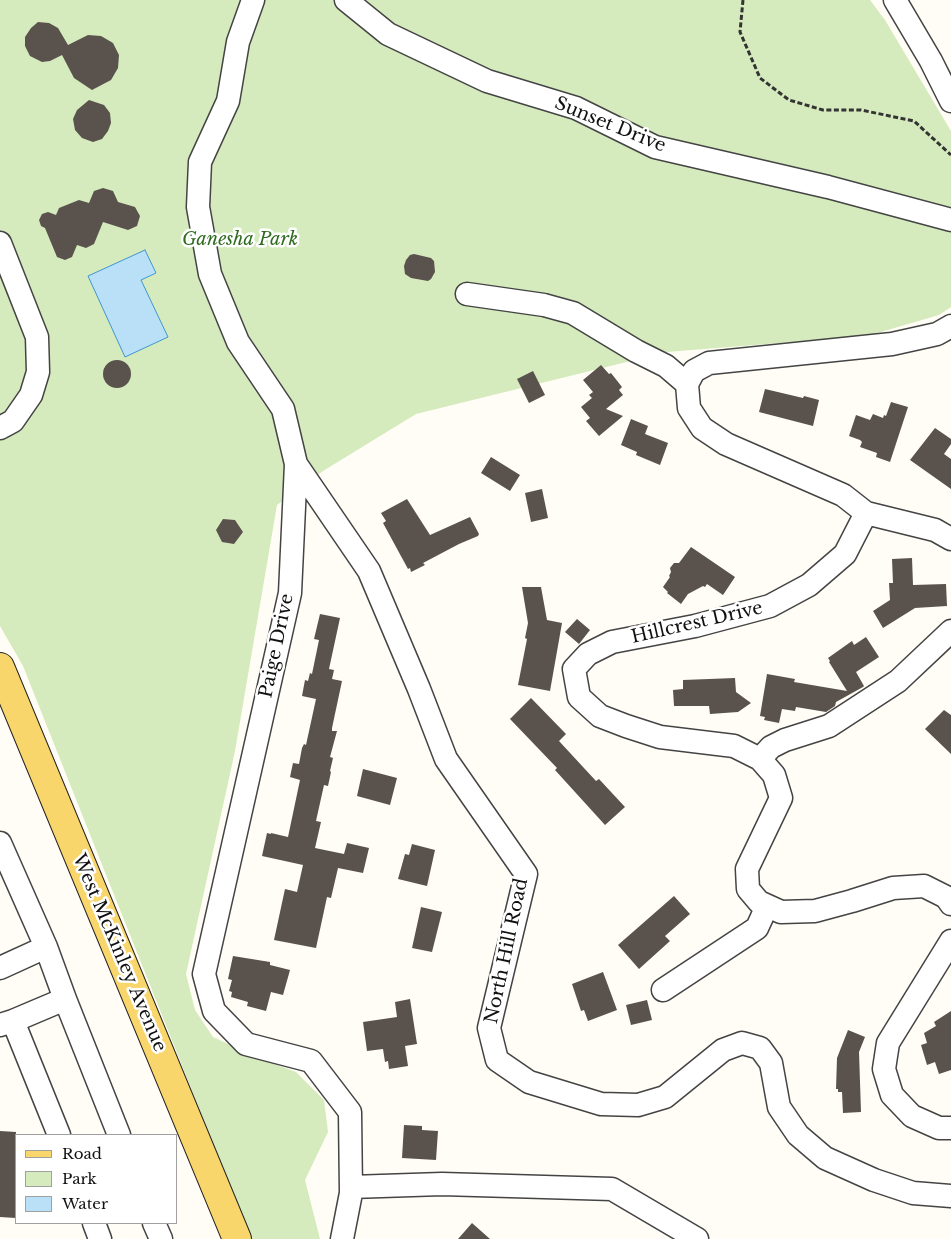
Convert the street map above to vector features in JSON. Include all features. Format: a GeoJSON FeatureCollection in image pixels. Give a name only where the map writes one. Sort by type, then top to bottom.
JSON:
{"type":"FeatureCollection","features":[{"type":"Feature","properties":{"kind":"main road","name":"West McKinley Avenue"},"geometry":{"type":"LineString","coordinates":[[0,667],[237,1239]]}},
{"type":"Feature","properties":{"kind":"street","name":"Paige Drive"},"geometry":{"type":"LineString","coordinates":[[253,0],[238,42],[228,101],[200,162],[198,206],[210,274],[238,342],[283,409],[296,464],[290,593],[204,974],[214,1011],[246,1044],[311,1061],[350,1112],[351,1187],[342,1239]]}},
{"type":"Feature","properties":{"kind":"street","name":"Sunset Drive"},"geometry":{"type":"LineString","coordinates":[[346,0],[388,34],[487,81],[576,108],[656,147],[828,187],[951,220]]}},
{"type":"Feature","properties":{"kind":"street"},"geometry":{"type":"LineString","coordinates":[[895,0],[931,61],[951,101]]}},
{"type":"Feature","properties":{"kind":"street"},"geometry":{"type":"LineString","coordinates":[[0,243],[37,337],[38,372],[32,395],[13,421],[0,428]]}},
{"type":"Feature","properties":{"kind":"street"},"geometry":{"type":"LineString","coordinates":[[467,294],[544,305],[573,313],[666,366],[687,384]]}},
{"type":"Feature","properties":{"kind":"street"},"geometry":{"type":"LineString","coordinates":[[951,326],[937,334],[892,344],[709,363],[694,371],[687,384],[689,408],[702,428],[726,444],[843,495],[866,513],[935,530],[951,539]]}},
{"type":"Feature","properties":{"kind":"street","name":"North Hill Road"},"geometry":{"type":"LineString","coordinates":[[296,464],[369,571],[419,689],[446,759],[526,874],[489,1028],[497,1060],[529,1082],[601,1104],[638,1105],[665,1097],[723,1050],[742,1043],[760,1048],[771,1063],[779,1106],[798,1135],[825,1158],[874,1180],[914,1193],[951,1196]]}},
{"type":"Feature","properties":{"kind":"street","name":"Hillcrest Drive"},"geometry":{"type":"LineString","coordinates":[[866,513],[845,554],[809,585],[770,606],[695,626],[612,642],[588,654],[574,669],[578,697],[600,716],[660,736],[734,746],[760,759],[774,775],[781,798],[747,869],[748,889],[759,902],[781,912],[815,911],[893,888],[924,886],[946,897],[951,904]]}},
{"type":"Feature","properties":{"kind":"street"},"geometry":{"type":"LineString","coordinates":[[760,759],[772,747],[785,740],[829,726],[866,703],[898,681],[946,637]]}},
{"type":"Feature","properties":{"kind":"street"},"geometry":{"type":"LineString","coordinates":[[0,843],[46,948],[119,1134]]}},
{"type":"Feature","properties":{"kind":"street"},"geometry":{"type":"LineString","coordinates":[[663,990],[757,928],[767,906]]}},
{"type":"Feature","properties":{"kind":"street"},"geometry":{"type":"LineString","coordinates":[[951,941],[888,1043],[884,1070],[892,1095],[912,1116],[939,1128],[951,1128]]}},
{"type":"Feature","properties":{"kind":"street"},"geometry":{"type":"LineString","coordinates":[[0,968],[46,948]]}},
{"type":"Feature","properties":{"kind":"street"},"geometry":{"type":"LineString","coordinates":[[59,1134],[7,1023],[65,999]]}},
{"type":"Feature","properties":{"kind":"street"},"geometry":{"type":"LineString","coordinates":[[351,1187],[442,1184],[612,1189],[696,1239]]}},
{"type":"Feature","properties":{"kind":"street"},"geometry":{"type":"LineString","coordinates":[[94,1224],[100,1239]]}},
{"type":"Feature","properties":{"kind":"street"},"geometry":{"type":"LineString","coordinates":[[154,1224],[161,1239]]}},
{"type":"Feature","properties":{"kind":"path"},"geometry":{"type":"LineString","coordinates":[[743,0],[740,32],[760,78],[790,100],[823,110],[860,110],[914,121],[951,156]]}},
{"type":"Feature","properties":{"kind":"green space","name":"Ganesha Park"},"geometry":{"type":"Polygon","coordinates":[[[0,0],[870,0],[885,20],[951,131],[951,307],[939,315],[867,336],[667,352],[416,414],[323,471],[277,505],[235,751],[186,974],[195,1010],[213,1037],[261,1059],[296,1072],[324,1100],[328,1132],[305,1180],[320,1239],[251,1239],[23,666],[0,626],[0,0]]]}},
{"type":"Feature","properties":{"kind":"water"},"geometry":{"type":"Polygon","coordinates":[[[145,250],[156,273],[141,280],[168,337],[125,357],[88,276],[145,250]]]}},
{"type":"Feature","properties":{"kind":"building"},"geometry":{"type":"Polygon","coordinates":[[[38,22],[49,23],[58,28],[68,45],[88,35],[101,36],[113,43],[119,55],[118,68],[111,80],[92,90],[74,78],[62,55],[50,61],[42,62],[30,56],[25,46],[25,37],[38,22]]]}},
{"type":"Feature","properties":{"kind":"building"},"geometry":{"type":"Polygon","coordinates":[[[89,100],[104,105],[110,113],[111,123],[102,139],[93,142],[82,138],[75,130],[73,119],[77,110],[89,100]]]}},
{"type":"Feature","properties":{"kind":"building"},"geometry":{"type":"Polygon","coordinates":[[[103,188],[113,191],[118,202],[135,207],[140,216],[137,226],[128,230],[103,222],[94,244],[86,248],[77,245],[72,257],[65,260],[57,257],[45,228],[41,226],[39,220],[42,214],[48,212],[56,215],[59,208],[79,200],[89,203],[94,191],[103,188]]]}},
{"type":"Feature","properties":{"kind":"building"},"geometry":{"type":"Polygon","coordinates":[[[414,254],[431,258],[434,261],[435,272],[428,281],[411,278],[405,274],[404,266],[406,260],[410,255],[414,254]]]}},
{"type":"Feature","properties":{"kind":"building"},"geometry":{"type":"Polygon","coordinates":[[[117,360],[127,364],[131,374],[127,384],[117,388],[107,384],[103,374],[107,364],[117,360]]]}},
{"type":"Feature","properties":{"kind":"building"},"geometry":{"type":"Polygon","coordinates":[[[601,365],[609,374],[611,373],[622,387],[619,390],[623,395],[606,409],[623,416],[599,436],[586,421],[590,418],[581,407],[592,398],[589,395],[593,392],[583,380],[601,365]]]}},
{"type":"Feature","properties":{"kind":"building"},"geometry":{"type":"Polygon","coordinates":[[[533,371],[545,395],[529,403],[517,379],[533,371]]]}},
{"type":"Feature","properties":{"kind":"building"},"geometry":{"type":"Polygon","coordinates":[[[765,389],[819,400],[813,426],[759,412],[765,389]]]}},
{"type":"Feature","properties":{"kind":"building"},"geometry":{"type":"Polygon","coordinates":[[[891,402],[908,407],[890,462],[876,457],[877,453],[860,447],[862,442],[860,440],[849,436],[856,415],[870,420],[873,414],[883,418],[884,415],[886,416],[891,402]]]}},
{"type":"Feature","properties":{"kind":"building"},"geometry":{"type":"Polygon","coordinates":[[[631,419],[648,426],[645,434],[668,443],[660,465],[636,455],[637,452],[621,445],[631,419]]]}},
{"type":"Feature","properties":{"kind":"building"},"geometry":{"type":"Polygon","coordinates":[[[935,428],[951,439],[951,444],[944,454],[951,459],[951,489],[910,460],[935,428]]]}},
{"type":"Feature","properties":{"kind":"building"},"geometry":{"type":"Polygon","coordinates":[[[491,457],[520,475],[510,491],[481,473],[491,457]]]}},
{"type":"Feature","properties":{"kind":"building"},"geometry":{"type":"Polygon","coordinates":[[[542,489],[548,518],[531,522],[525,493],[542,489]]]}},
{"type":"Feature","properties":{"kind":"building"},"geometry":{"type":"Polygon","coordinates":[[[407,499],[430,535],[470,517],[479,534],[478,536],[423,563],[425,565],[411,572],[383,523],[386,521],[381,513],[407,499]]]}},
{"type":"Feature","properties":{"kind":"building"},"geometry":{"type":"Polygon","coordinates":[[[223,519],[235,520],[243,532],[234,544],[222,542],[216,530],[223,519]]]}},
{"type":"Feature","properties":{"kind":"building"},"geometry":{"type":"Polygon","coordinates":[[[691,547],[735,577],[723,595],[707,584],[705,587],[703,586],[688,594],[681,604],[667,593],[663,587],[670,577],[670,568],[674,563],[679,563],[691,547]]]}},
{"type":"Feature","properties":{"kind":"building"},"geometry":{"type":"Polygon","coordinates":[[[912,558],[913,585],[946,584],[947,606],[915,608],[883,628],[873,611],[890,600],[889,583],[893,583],[892,559],[912,558]]]}},
{"type":"Feature","properties":{"kind":"building"},"geometry":{"type":"Polygon","coordinates":[[[522,587],[541,587],[547,620],[562,623],[550,691],[518,685],[527,639],[525,638],[528,623],[522,587]]]}},
{"type":"Feature","properties":{"kind":"building"},"geometry":{"type":"Polygon","coordinates":[[[320,614],[340,618],[329,669],[334,670],[332,679],[342,681],[332,728],[332,731],[337,731],[330,757],[333,758],[331,772],[328,786],[324,785],[316,821],[321,822],[315,848],[344,854],[347,843],[369,848],[363,873],[338,868],[331,898],[327,897],[316,948],[274,940],[285,889],[297,892],[303,865],[262,856],[267,833],[288,837],[300,780],[290,777],[293,763],[299,764],[302,748],[304,744],[306,745],[316,699],[302,696],[305,680],[308,681],[310,673],[312,674],[319,640],[314,639],[320,614]]]}},
{"type":"Feature","properties":{"kind":"building"},"geometry":{"type":"Polygon","coordinates":[[[577,619],[590,630],[579,644],[565,632],[577,619]]]}},
{"type":"Feature","properties":{"kind":"building"},"geometry":{"type":"Polygon","coordinates":[[[866,637],[879,657],[856,672],[863,687],[836,702],[835,706],[826,712],[796,707],[795,711],[782,709],[779,723],[764,720],[765,717],[760,716],[767,674],[795,679],[794,682],[847,691],[828,658],[852,641],[854,645],[866,637]]]}},
{"type":"Feature","properties":{"kind":"building"},"geometry":{"type":"Polygon","coordinates":[[[735,678],[736,692],[751,703],[738,712],[710,714],[709,706],[674,706],[673,690],[683,689],[683,680],[735,678]]]}},
{"type":"Feature","properties":{"kind":"building"},"geometry":{"type":"Polygon","coordinates":[[[531,698],[566,734],[559,741],[596,781],[599,779],[625,807],[605,825],[555,770],[557,768],[510,719],[531,698]]]}},
{"type":"Feature","properties":{"kind":"building"},"geometry":{"type":"Polygon","coordinates":[[[944,710],[951,715],[951,754],[925,729],[944,710]]]}},
{"type":"Feature","properties":{"kind":"building"},"geometry":{"type":"Polygon","coordinates":[[[363,769],[397,778],[390,805],[357,796],[363,769]]]}},
{"type":"Feature","properties":{"kind":"building"},"geometry":{"type":"Polygon","coordinates":[[[412,844],[435,850],[427,886],[398,879],[405,854],[409,855],[412,844]]]}},
{"type":"Feature","properties":{"kind":"building"},"geometry":{"type":"Polygon","coordinates":[[[674,896],[690,914],[665,936],[670,941],[639,969],[618,945],[674,896]]]}},
{"type":"Feature","properties":{"kind":"building"},"geometry":{"type":"Polygon","coordinates":[[[421,907],[442,912],[432,952],[412,948],[421,907]]]}},
{"type":"Feature","properties":{"kind":"building"},"geometry":{"type":"Polygon","coordinates":[[[233,956],[270,962],[270,965],[290,970],[283,995],[271,992],[266,1011],[247,1006],[248,1002],[231,997],[232,992],[229,991],[232,980],[228,979],[233,956]]]}},
{"type":"Feature","properties":{"kind":"building"},"geometry":{"type":"Polygon","coordinates":[[[603,972],[617,1010],[588,1021],[584,1010],[581,1011],[572,984],[603,972]]]}},
{"type":"Feature","properties":{"kind":"building"},"geometry":{"type":"Polygon","coordinates":[[[410,999],[417,1044],[405,1046],[408,1066],[389,1069],[388,1061],[385,1062],[383,1049],[367,1051],[363,1022],[397,1017],[395,1002],[410,999]]]}},
{"type":"Feature","properties":{"kind":"building"},"geometry":{"type":"Polygon","coordinates":[[[647,1000],[652,1020],[631,1025],[626,1005],[647,1000]]]}},
{"type":"Feature","properties":{"kind":"building"},"geometry":{"type":"Polygon","coordinates":[[[951,1011],[951,1070],[939,1074],[935,1062],[927,1065],[921,1045],[927,1043],[924,1033],[936,1026],[934,1022],[951,1011]]]}},
{"type":"Feature","properties":{"kind":"building"},"geometry":{"type":"Polygon","coordinates":[[[848,1030],[865,1037],[859,1052],[861,1112],[843,1113],[842,1092],[838,1092],[838,1089],[836,1089],[837,1058],[848,1030]]]}},
{"type":"Feature","properties":{"kind":"building"},"geometry":{"type":"Polygon","coordinates":[[[404,1125],[422,1126],[422,1130],[438,1131],[436,1160],[402,1158],[404,1125]]]}},
{"type":"Feature","properties":{"kind":"building"},"geometry":{"type":"Polygon","coordinates":[[[0,1131],[16,1132],[15,1218],[0,1217],[0,1131]]]}},
{"type":"Feature","properties":{"kind":"building"},"geometry":{"type":"Polygon","coordinates":[[[472,1223],[490,1239],[458,1239],[472,1223]]]}}]}
